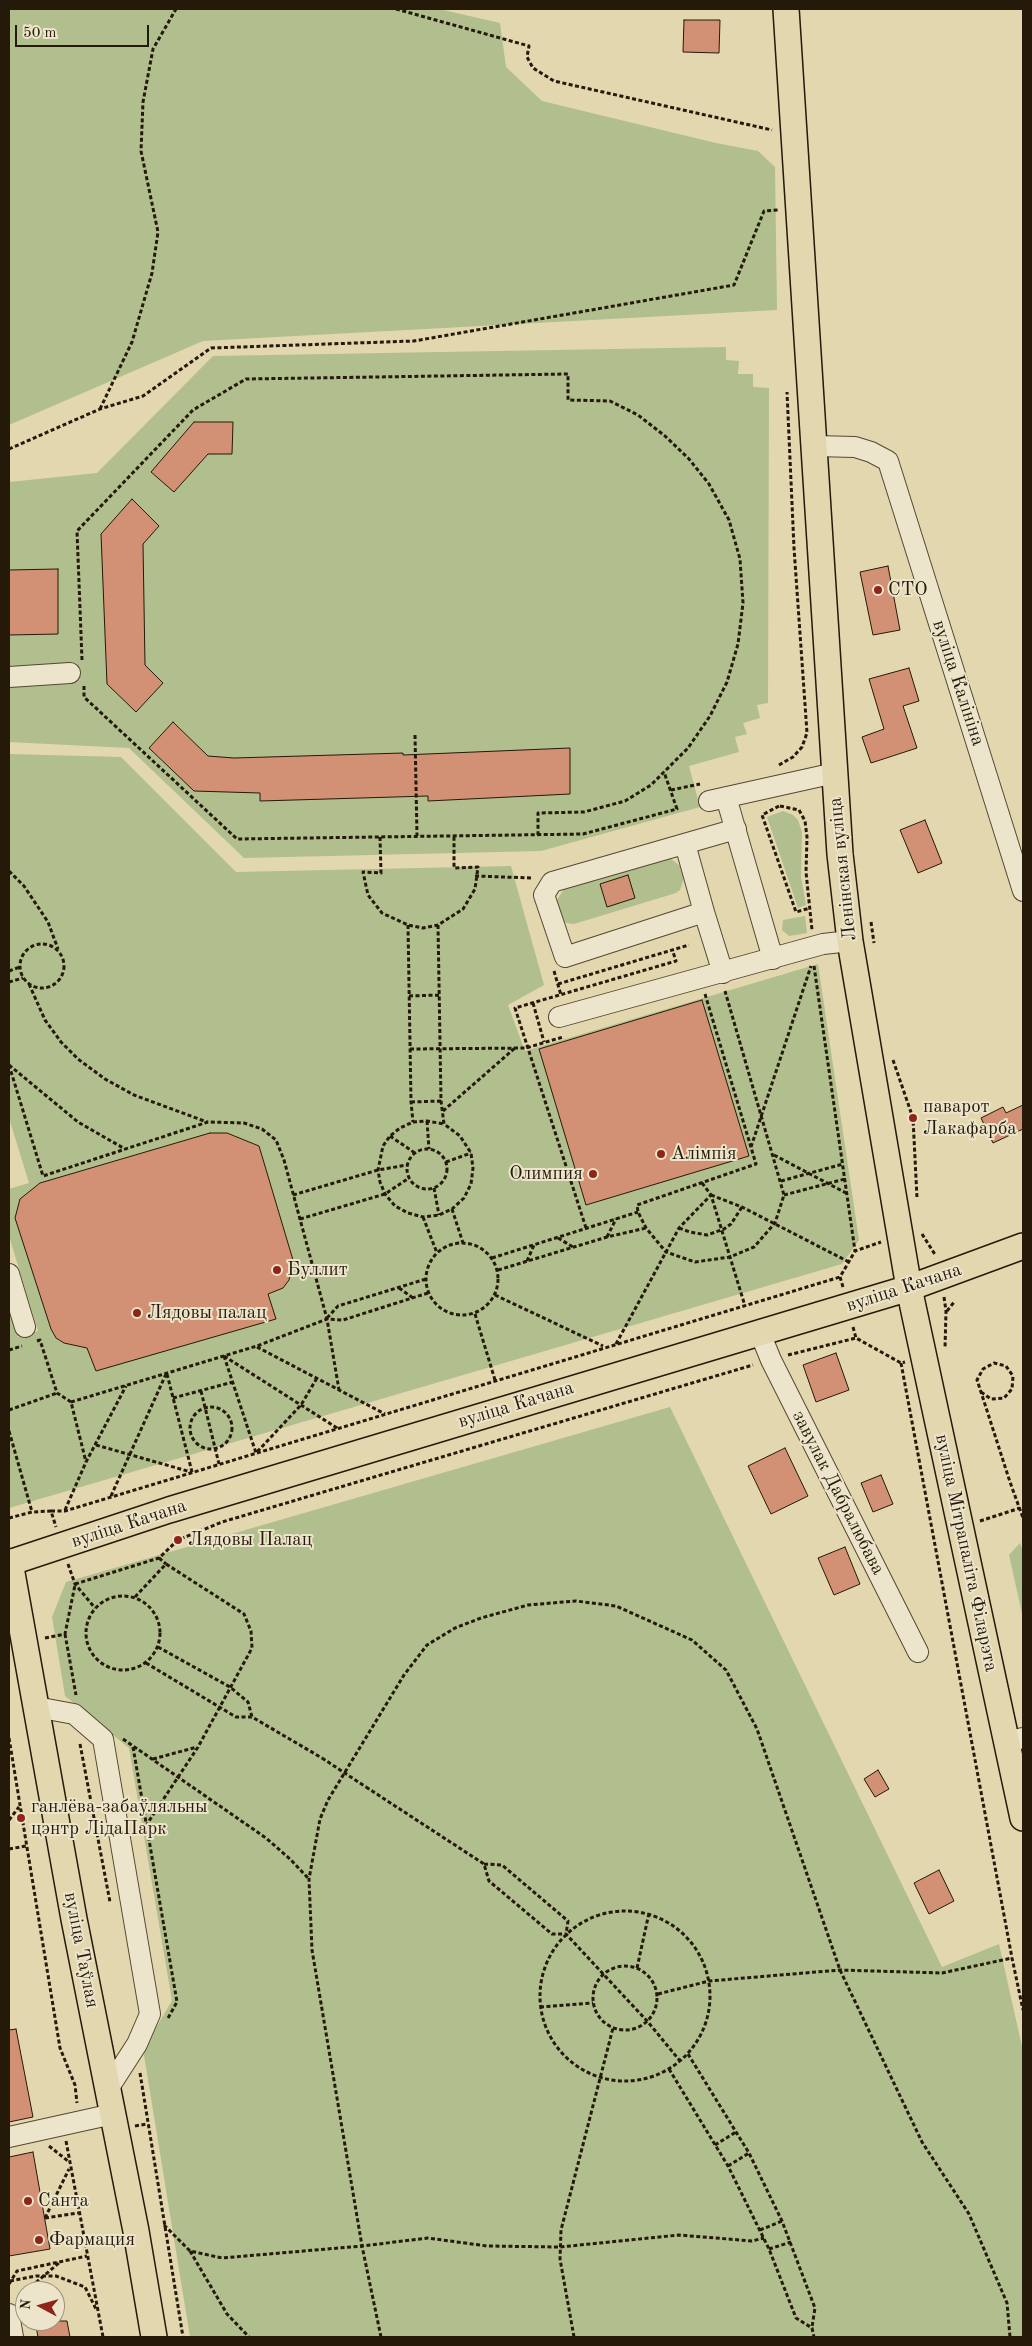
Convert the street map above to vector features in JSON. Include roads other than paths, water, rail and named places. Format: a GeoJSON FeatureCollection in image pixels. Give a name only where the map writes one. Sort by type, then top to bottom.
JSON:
{"type":"FeatureCollection","features":[{"type":"Feature","properties":{"kind":"main road","name":"Ленінская вуліца"},"geometry":{"type":"LineString","coordinates":[[786,9],[840,854],[850,941],[909,1288]]}},
{"type":"Feature","properties":{"kind":"main road","name":"вуліца Качана"},"geometry":{"type":"LineString","coordinates":[[9,1561],[178,1507],[909,1288],[1023,1246]]}},
{"type":"Feature","properties":{"kind":"main road","name":"вуліца Мітрапаліта Філарэта"},"geometry":{"type":"LineString","coordinates":[[909,1288],[1015,1740],[1023,1818]]}},
{"type":"Feature","properties":{"kind":"main road","name":"вуліца Таўлая"},"geometry":{"type":"LineString","coordinates":[[9,1561],[26,1642],[74,1919],[113,2114],[154,2337]]}},
{"type":"Feature","properties":{"kind":"street","name":"вуліца Калініна"},"geometry":{"type":"LineString","coordinates":[[814,446],[855,447],[871,452],[888,461],[1023,891]]}},
{"type":"Feature","properties":{"kind":"street"},"geometry":{"type":"LineString","coordinates":[[9,677],[79,672]]}},
{"type":"Feature","properties":{"kind":"street"},"geometry":{"type":"LineString","coordinates":[[773,959],[736,830],[713,794],[776,786],[835,773]]}},
{"type":"Feature","properties":{"kind":"street"},"geometry":{"type":"LineString","coordinates":[[704,912],[564,957],[544,895],[552,882],[736,830]]}},
{"type":"Feature","properties":{"kind":"street"},"geometry":{"type":"LineString","coordinates":[[685,844],[723,980]]}},
{"type":"Feature","properties":{"kind":"street"},"geometry":{"type":"LineString","coordinates":[[560,1017],[723,980],[773,959],[823,944],[850,941]]}},
{"type":"Feature","properties":{"kind":"street"},"geometry":{"type":"LineString","coordinates":[[9,1274],[33,1334]]}},
{"type":"Feature","properties":{"kind":"street","name":"завулак Дабралюбава"},"geometry":{"type":"LineString","coordinates":[[760,1333],[771,1360],[918,1652]]}},
{"type":"Feature","properties":{"kind":"street"},"geometry":{"type":"LineString","coordinates":[[36,1707],[74,1714],[103,1739],[150,2014],[137,2044],[108,2089]]}},
{"type":"Feature","properties":{"kind":"street"},"geometry":{"type":"LineString","coordinates":[[9,2137],[80,2123],[113,2114]]}},
{"type":"Feature","properties":{"kind":"street"},"geometry":{"type":"LineString","coordinates":[[9,2314],[13,2337]]}},
{"type":"Feature","properties":{"kind":"place","name":"СТО"},"geometry":{"type":"Point","coordinates":[878,590]}},
{"type":"Feature","properties":{"kind":"place","name":"паварот Лакафарба"},"geometry":{"type":"Point","coordinates":[913,1118]}},
{"type":"Feature","properties":{"kind":"place","name":"Алімпія"},"geometry":{"type":"Point","coordinates":[661,1154]}},
{"type":"Feature","properties":{"kind":"place","name":"Олимпия"},"geometry":{"type":"Point","coordinates":[593,1174]}},
{"type":"Feature","properties":{"kind":"place","name":"Буллит"},"geometry":{"type":"Point","coordinates":[277,1270]}},
{"type":"Feature","properties":{"kind":"place","name":"Лядовы палац"},"geometry":{"type":"Point","coordinates":[137,1313]}},
{"type":"Feature","properties":{"kind":"place","name":"Лядовы Палац"},"geometry":{"type":"Point","coordinates":[178,1540]}},
{"type":"Feature","properties":{"kind":"place","name":"ганлёва-забаўляльны цэнтр ЛідаПарк"},"geometry":{"type":"Point","coordinates":[21,1818]}},
{"type":"Feature","properties":{"kind":"place","name":"Санта"},"geometry":{"type":"Point","coordinates":[28,2201]}},
{"type":"Feature","properties":{"kind":"place","name":"Фармация"},"geometry":{"type":"Point","coordinates":[39,2240]}}]}
